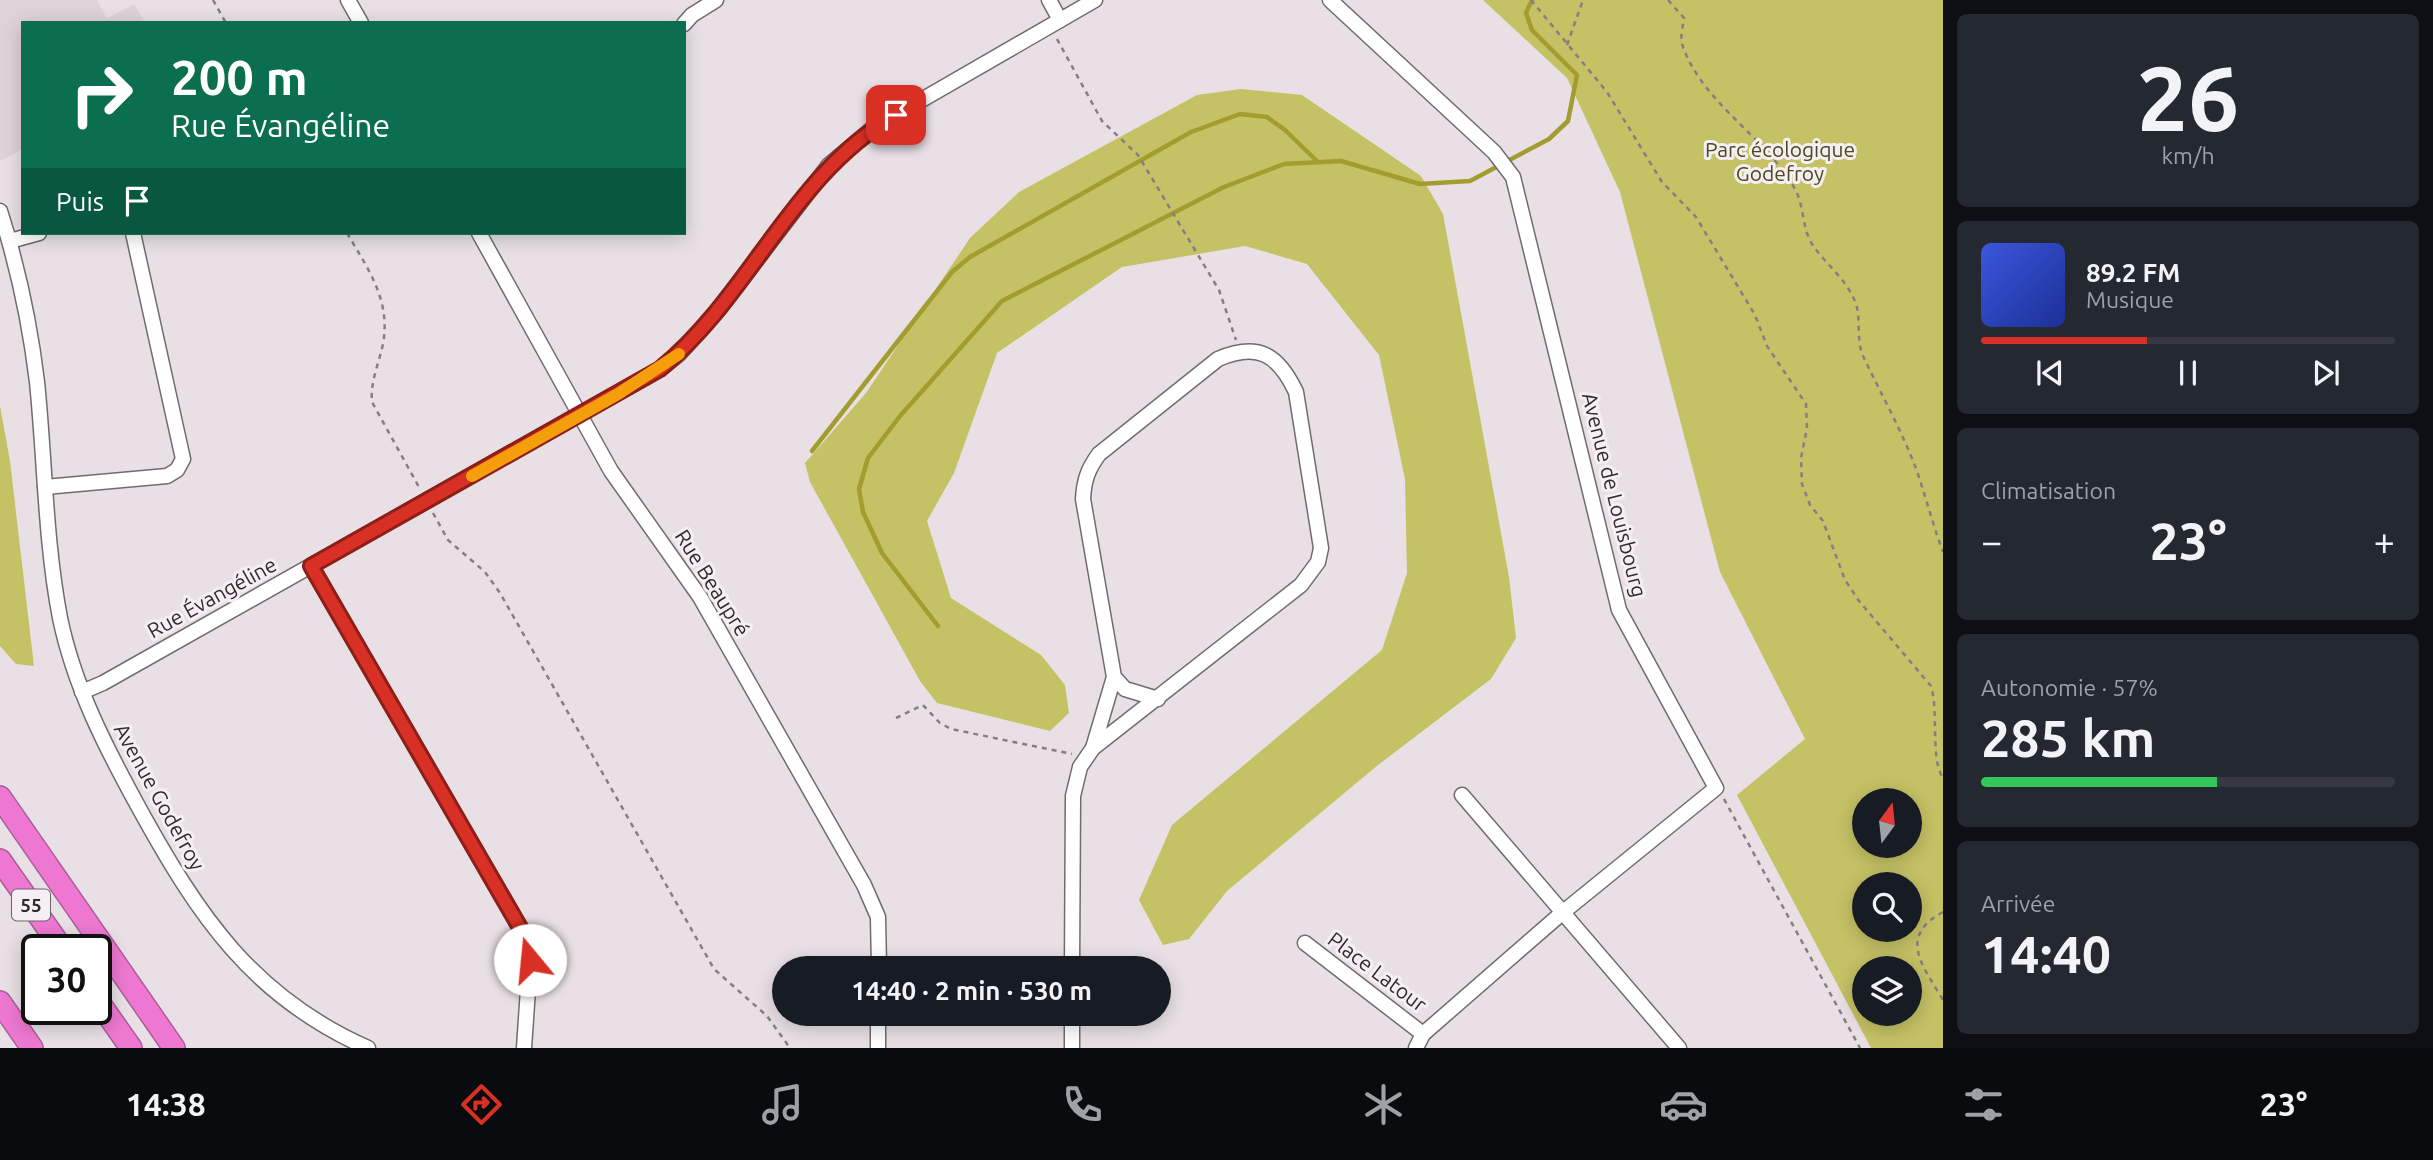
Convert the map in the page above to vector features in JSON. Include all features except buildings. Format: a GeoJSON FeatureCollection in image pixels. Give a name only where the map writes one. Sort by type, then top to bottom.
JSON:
{"type":"FeatureCollection","features":[{"type":"Feature","properties":{"kind":"highway"},"geometry":{"type":"LineString","coordinates":[[0,797],[174,1048]]}},
{"type":"Feature","properties":{"kind":"highway","name":"55"},"geometry":{"type":"LineString","coordinates":[[0,860],[52,934]]}},
{"type":"Feature","properties":{"kind":"highway"},"geometry":{"type":"LineString","coordinates":[[83,916],[192,1048]]}},
{"type":"Feature","properties":{"kind":"highway"},"geometry":{"type":"LineString","coordinates":[[0,1002],[32,1048]]}},
{"type":"Feature","properties":{"kind":"highway"},"geometry":{"type":"LineString","coordinates":[[112,1021],[131,1048]]}},
{"type":"Feature","properties":{"kind":"street"},"geometry":{"type":"LineString","coordinates":[[686,22],[716,0]]}},
{"type":"Feature","properties":{"kind":"street"},"geometry":{"type":"LineString","coordinates":[[1049,0],[1055,23]]}},
{"type":"Feature","properties":{"kind":"street","name":"Rue Évangéline"},"geometry":{"type":"LineString","coordinates":[[82,692],[103,683],[650,375],[679,354],[719,309],[829,165],[873,128],[1095,0]]}},
{"type":"Feature","properties":{"kind":"street","name":"Avenue de Louisbourg"},"geometry":{"type":"LineString","coordinates":[[1330,0],[1493,152],[1513,177],[1619,610],[1716,788],[1562,913],[1423,1034],[1416,1048]]}},
{"type":"Feature","properties":{"kind":"street"},"geometry":{"type":"LineString","coordinates":[[354,2],[360,21]]}},
{"type":"Feature","properties":{"kind":"street","name":"Avenue Godefroy"},"geometry":{"type":"LineString","coordinates":[[0,211],[10,241],[33,352],[60,617],[82,692],[107,749],[153,834],[217,934],[279,994],[324,1025],[368,1048]]}},
{"type":"Feature","properties":{"kind":"street"},"geometry":{"type":"LineString","coordinates":[[10,241],[32,235]]}},
{"type":"Feature","properties":{"kind":"street"},"geometry":{"type":"LineString","coordinates":[[46,488],[167,476],[177,470],[183,459],[133,235]]}},
{"type":"Feature","properties":{"kind":"street","name":"Rue Beaupré"},"geometry":{"type":"LineString","coordinates":[[480,235],[628,496],[701,597],[864,885],[878,917],[879,956]]}},
{"type":"Feature","properties":{"kind":"street"},"geometry":{"type":"LineString","coordinates":[[1072,956],[1073,796],[1080,767],[1093,748],[1114,677],[1083,499],[1089,467],[1100,454],[1218,359],[1240,350],[1269,356],[1285,370],[1296,392],[1321,548],[1318,562],[1301,585],[1093,748]]}},
{"type":"Feature","properties":{"kind":"street"},"geometry":{"type":"LineString","coordinates":[[311,566],[522,931],[530,960],[524,1048]]}},
{"type":"Feature","properties":{"kind":"street"},"geometry":{"type":"LineString","coordinates":[[1114,677],[1125,689],[1158,699]]}},
{"type":"Feature","properties":{"kind":"street"},"geometry":{"type":"LineString","coordinates":[[1462,795],[1679,1048]]}},
{"type":"Feature","properties":{"kind":"street","name":"Place Latour"},"geometry":{"type":"LineString","coordinates":[[1305,943],[1423,1034]]}},
{"type":"Feature","properties":{"kind":"street"},"geometry":{"type":"LineString","coordinates":[[878,1026],[878,1048]]}},
{"type":"Feature","properties":{"kind":"street"},"geometry":{"type":"LineString","coordinates":[[1072,1026],[1072,1048]]}},
{"type":"Feature","properties":{"kind":"path"},"geometry":{"type":"LineString","coordinates":[[213,0],[225,21]]}},
{"type":"Feature","properties":{"kind":"path"},"geometry":{"type":"LineString","coordinates":[[1531,0],[1625,117],[1662,182],[1696,217],[1755,315],[1768,346],[1806,404],[1807,428],[1801,458],[1802,484],[1810,505],[1823,521],[1852,590],[1931,686],[1937,703],[1938,751],[1943,778]]}},
{"type":"Feature","properties":{"kind":"path"},"geometry":{"type":"LineString","coordinates":[[1567,45],[1583,0]]}},
{"type":"Feature","properties":{"kind":"path"},"geometry":{"type":"LineString","coordinates":[[1668,0],[1684,18],[1681,42],[1691,62],[1722,108],[1760,142],[1797,192],[1801,215],[1812,244],[1838,272],[1856,304],[1862,354],[1875,375],[1916,470],[1943,552]]}},
{"type":"Feature","properties":{"kind":"path"},"geometry":{"type":"LineString","coordinates":[[1055,23],[1102,121],[1139,155],[1219,290],[1240,350]]}},
{"type":"Feature","properties":{"kind":"path"},"geometry":{"type":"LineString","coordinates":[[348,235],[376,284],[385,308],[385,327],[372,387],[372,402],[418,486]]}},
{"type":"Feature","properties":{"kind":"path"},"geometry":{"type":"LineString","coordinates":[[435,516],[448,540],[485,572],[500,593],[714,969],[768,1016],[790,1048]]}},
{"type":"Feature","properties":{"kind":"path"},"geometry":{"type":"LineString","coordinates":[[895,718],[923,705],[940,723],[951,729],[1069,752]]}},
{"type":"Feature","properties":{"kind":"path"},"geometry":{"type":"LineString","coordinates":[[1731,808],[1752,853],[1860,1048]]}},
{"type":"Feature","properties":{"kind":"path"},"geometry":{"type":"LineString","coordinates":[[1943,912],[1927,921],[1916,942],[1916,954],[1943,1000]]}},
{"type":"Feature","properties":{"kind":"shaded area"},"geometry":{"type":"Polygon","coordinates":[[[0,0],[97,0],[107,19],[134,4],[144,21],[21,21],[21,150],[0,161],[0,0]]]}},
{"type":"Feature","properties":{"kind":"green space","name":"Parc écologique Godefroy"},"geometry":{"type":"Polygon","coordinates":[[[1483,0],[1943,0],[1943,1048],[1871,1048],[1859,1026],[1922,1026],[1922,956],[1852,956],[1852,1012],[1737,795],[1805,739],[1720,572],[1620,192],[1567,78],[1483,0]]]}},
{"type":"Feature","properties":{"kind":"green space"},"geometry":{"type":"Polygon","coordinates":[[[1241,89],[1302,95],[1421,176],[1443,214],[1509,577],[1516,638],[1491,679],[1378,765],[1227,891],[1189,939],[1163,945],[1139,900],[1172,825],[1382,650],[1407,573],[1405,479],[1379,355],[1307,264],[1245,246],[1122,267],[997,353],[954,473],[927,521],[951,598],[1041,655],[1065,685],[1069,713],[1050,731],[937,703],[920,681],[810,482],[805,463],[866,393],[970,238],[1019,192],[1197,95],[1241,89]]]}},
{"type":"Feature","properties":{"kind":"green space"},"geometry":{"type":"Polygon","coordinates":[[[0,406],[10,461],[34,666],[16,664],[0,646],[0,406]]]}},
{"type":"Feature","properties":{"kind":"waterway"},"geometry":{"type":"LineString","coordinates":[[938,626],[882,553],[863,512],[859,489],[868,458],[900,416],[1002,301],[1224,187],[1284,164],[1341,161],[1420,184],[1470,181],[1549,139],[1568,121],[1577,75],[1532,30],[1526,13],[1532,0]]}},
{"type":"Feature","properties":{"kind":"waterway"},"geometry":{"type":"LineString","coordinates":[[812,451],[952,272],[970,257],[1191,132],[1240,114],[1267,117],[1285,130],[1318,162]]}},
{"type":"Feature","properties":{"kind":"slow traffic"},"geometry":{"type":"LineString","coordinates":[[472,476],[618,394],[660,369],[679,354]]}},
{"type":"Feature","properties":{"kind":"route"},"geometry":{"type":"LineString","coordinates":[[530,960],[522,931],[311,566],[660,369],[679,354],[719,309],[829,165],[873,128],[896,115]]}}]}
